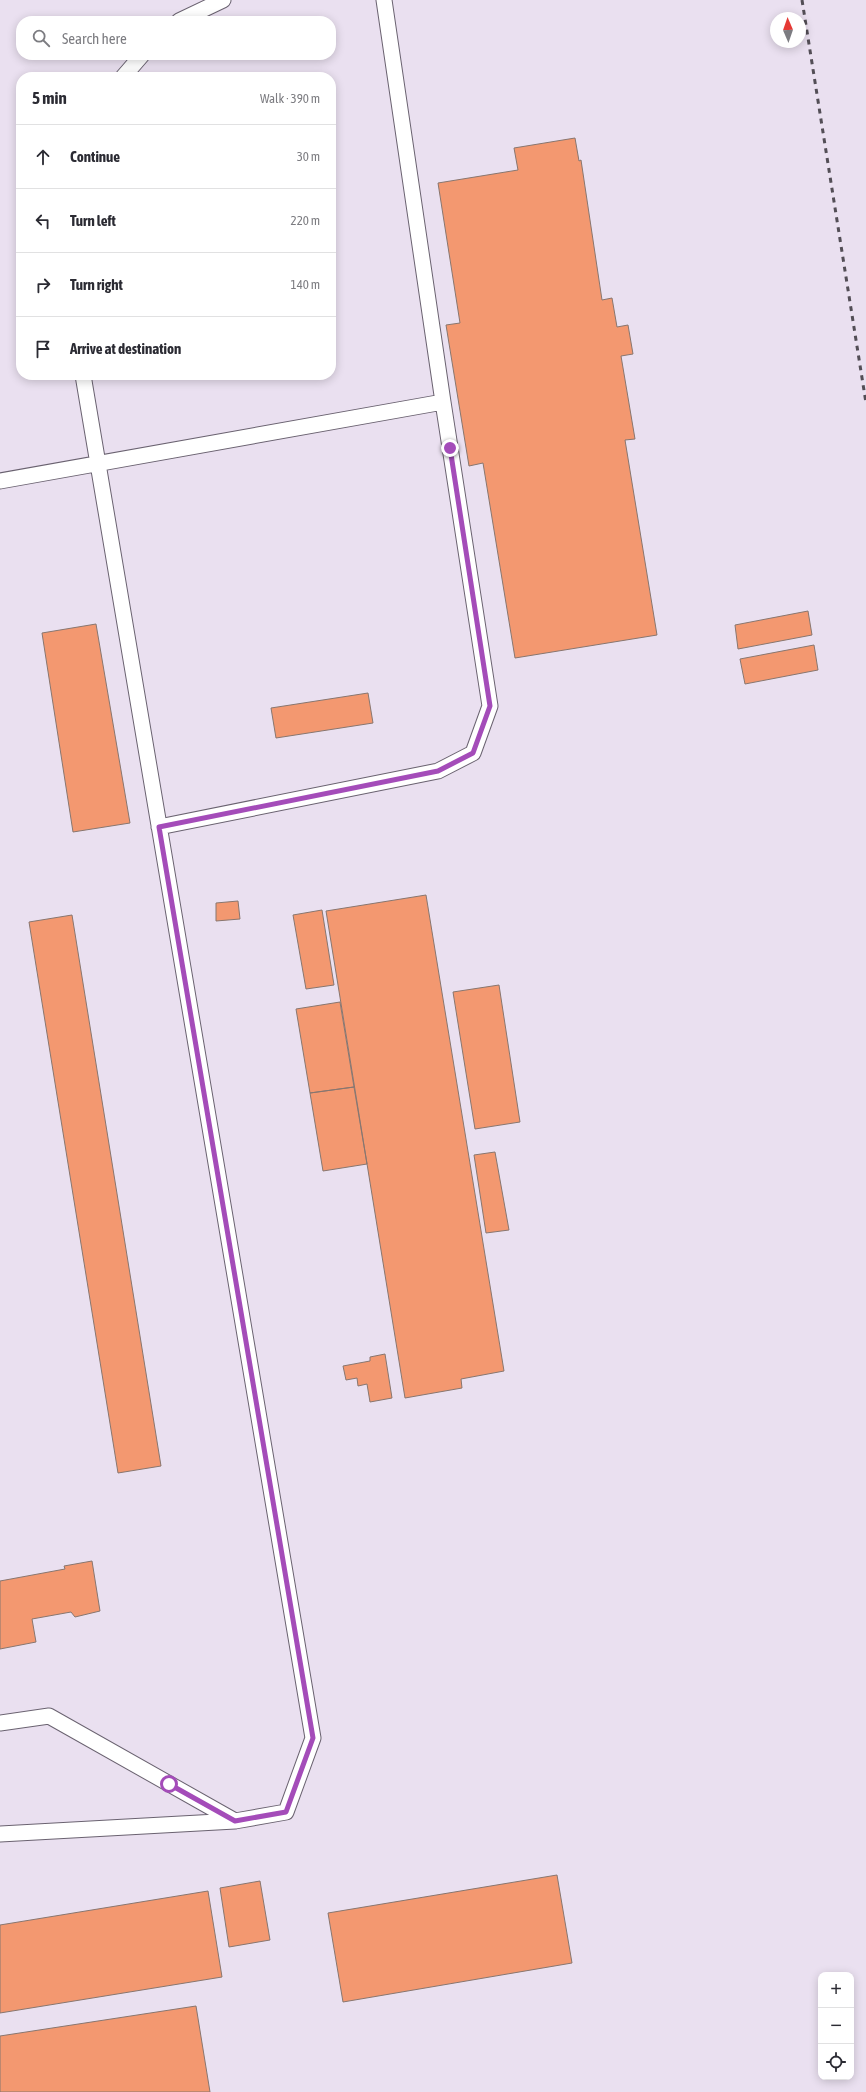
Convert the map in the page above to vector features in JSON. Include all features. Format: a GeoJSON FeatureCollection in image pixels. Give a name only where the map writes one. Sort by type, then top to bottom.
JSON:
{"type":"FeatureCollection","features":[{"type":"Feature","properties":{"kind":"lane"},"geometry":{"type":"LineString","coordinates":[[189,16],[223,0]]}},
{"type":"Feature","properties":{"kind":"lane"},"geometry":{"type":"LineString","coordinates":[[159,827],[438,771],[473,753],[490,706],[443,402],[384,0]]}},
{"type":"Feature","properties":{"kind":"lane"},"geometry":{"type":"LineString","coordinates":[[127,72],[138,60]]}},
{"type":"Feature","properties":{"kind":"lane"},"geometry":{"type":"LineString","coordinates":[[0,1834],[235,1821],[286,1812],[313,1738],[84,380]]}},
{"type":"Feature","properties":{"kind":"lane"},"geometry":{"type":"LineString","coordinates":[[0,481],[443,402]]}},
{"type":"Feature","properties":{"kind":"lane"},"geometry":{"type":"LineString","coordinates":[[0,1723],[49,1716],[235,1821]]}},
{"type":"Feature","properties":{"kind":"building"},"geometry":{"type":"Polygon","coordinates":[[[575,138],[579,161],[581,160],[602,300],[612,298],[617,327],[628,325],[633,354],[621,356],[635,439],[625,440],[657,635],[515,658],[483,463],[469,466],[446,325],[460,323],[438,183],[518,170],[514,148],[575,138]]]}},
{"type":"Feature","properties":{"kind":"building"},"geometry":{"type":"Polygon","coordinates":[[[808,611],[812,635],[738,649],[735,625],[808,611]]]}},
{"type":"Feature","properties":{"kind":"building"},"geometry":{"type":"Polygon","coordinates":[[[96,624],[130,823],[73,832],[42,633],[96,624]]]}},
{"type":"Feature","properties":{"kind":"building"},"geometry":{"type":"Polygon","coordinates":[[[814,645],[818,670],[745,684],[740,659],[814,645]]]}},
{"type":"Feature","properties":{"kind":"building"},"geometry":{"type":"Polygon","coordinates":[[[368,693],[373,723],[276,738],[271,708],[368,693]]]}},
{"type":"Feature","properties":{"kind":"building"},"geometry":{"type":"Polygon","coordinates":[[[426,895],[504,1371],[461,1379],[462,1388],[405,1398],[326,911],[426,895]]]}},
{"type":"Feature","properties":{"kind":"building"},"geometry":{"type":"Polygon","coordinates":[[[238,901],[240,919],[216,921],[216,903],[238,901]]]}},
{"type":"Feature","properties":{"kind":"building"},"geometry":{"type":"Polygon","coordinates":[[[322,910],[334,985],[306,989],[293,915],[322,910]]]}},
{"type":"Feature","properties":{"kind":"building"},"geometry":{"type":"Polygon","coordinates":[[[72,915],[161,1466],[118,1473],[29,922],[72,915]]]}},
{"type":"Feature","properties":{"kind":"building"},"geometry":{"type":"Polygon","coordinates":[[[499,985],[520,1122],[475,1129],[453,992],[499,985]]]}},
{"type":"Feature","properties":{"kind":"building"},"geometry":{"type":"Polygon","coordinates":[[[340,1002],[354,1087],[310,1093],[296,1009],[340,1002]]]}},
{"type":"Feature","properties":{"kind":"building"},"geometry":{"type":"Polygon","coordinates":[[[354,1087],[367,1164],[323,1171],[310,1093],[354,1087]]]}},
{"type":"Feature","properties":{"kind":"building"},"geometry":{"type":"Polygon","coordinates":[[[495,1152],[509,1230],[486,1233],[474,1155],[495,1152]]]}},
{"type":"Feature","properties":{"kind":"building"},"geometry":{"type":"Polygon","coordinates":[[[385,1354],[392,1398],[370,1402],[367,1384],[358,1386],[357,1378],[346,1380],[343,1366],[370,1361],[370,1357],[385,1354]]]}},
{"type":"Feature","properties":{"kind":"building"},"geometry":{"type":"Polygon","coordinates":[[[92,1561],[100,1611],[75,1617],[71,1612],[32,1619],[36,1642],[0,1649],[0,1581],[65,1569],[64,1566],[92,1561]]]}},
{"type":"Feature","properties":{"kind":"building"},"geometry":{"type":"Polygon","coordinates":[[[557,1875],[572,1963],[343,2002],[328,1913],[557,1875]]]}},
{"type":"Feature","properties":{"kind":"building"},"geometry":{"type":"Polygon","coordinates":[[[260,1881],[270,1940],[229,1947],[220,1888],[260,1881]]]}},
{"type":"Feature","properties":{"kind":"building"},"geometry":{"type":"Polygon","coordinates":[[[208,1891],[222,1977],[0,2013],[0,1925],[208,1891]]]}},
{"type":"Feature","properties":{"kind":"building"},"geometry":{"type":"Polygon","coordinates":[[[196,2006],[210,2092],[0,2092],[0,2036],[196,2006]]]}},
{"type":"Feature","properties":{"kind":"railway"},"geometry":{"type":"LineString","coordinates":[[802,0],[866,403]]}},
{"type":"Feature","properties":{"kind":"route"},"geometry":{"type":"LineString","coordinates":[[169,1784],[235,1821],[286,1812],[313,1738],[159,827],[438,771],[473,753],[490,706],[450,448]]}}]}
